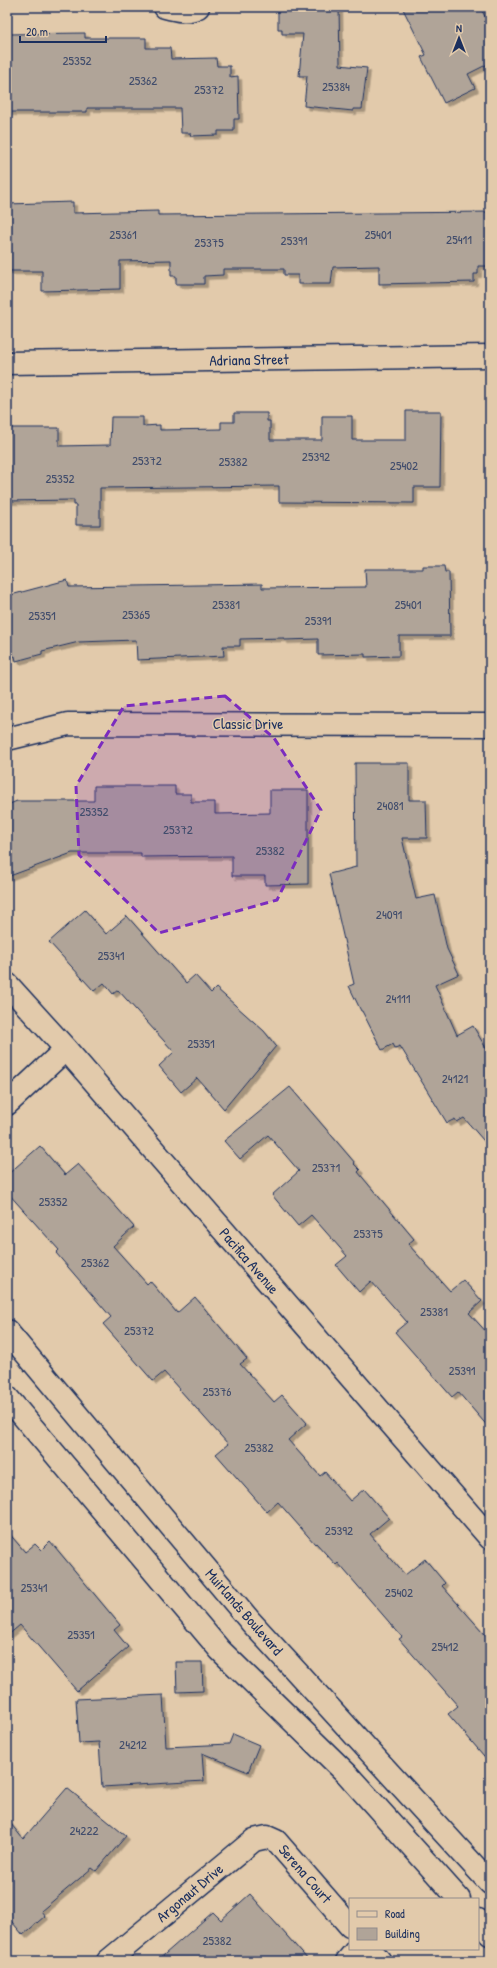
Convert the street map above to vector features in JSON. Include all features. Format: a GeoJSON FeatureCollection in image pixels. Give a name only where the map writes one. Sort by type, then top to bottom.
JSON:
{"type":"FeatureCollection","features":[{"type":"Feature","properties":{"kind":"street"},"geometry":{"type":"LineString","coordinates":[[164,7],[179,11],[198,7]]}},
{"type":"Feature","properties":{"kind":"street","name":"Adriana Street"},"geometry":{"type":"LineString","coordinates":[[7,363],[490,356]]}},
{"type":"Feature","properties":{"kind":"street","name":"Classic Drive"},"geometry":{"type":"LineString","coordinates":[[7,739],[68,724],[490,725]]}},
{"type":"Feature","properties":{"kind":"street","name":"Pacifica Avenue"},"geometry":{"type":"LineString","coordinates":[[7,984],[66,1049],[490,1538]]}},
{"type":"Feature","properties":{"kind":"street"},"geometry":{"type":"LineString","coordinates":[[7,1104],[66,1049]]}},
{"type":"Feature","properties":{"kind":"street","name":"Muirlands Boulevard"},"geometry":{"type":"LineString","coordinates":[[7,1332],[251,1622],[490,1884]]}},
{"type":"Feature","properties":{"kind":"street"},"geometry":{"type":"LineString","coordinates":[[7,1397],[220,1650],[347,1774],[458,1898]]}},
{"type":"Feature","properties":{"kind":"street","name":"Argonaut Drive"},"geometry":{"type":"LineString","coordinates":[[108,1961],[254,1840],[267,1837],[276,1840]]}},
{"type":"Feature","properties":{"kind":"street","name":"Serena Court"},"geometry":{"type":"LineString","coordinates":[[276,1840],[349,1925]]}},
{"type":"Feature","properties":{"kind":"street"},"geometry":{"type":"LineString","coordinates":[[479,1921],[490,1934]]}},
{"type":"Feature","properties":{"kind":"street"},"geometry":{"type":"LineString","coordinates":[[347,1961],[356,1950]]}},
{"type":"Feature","properties":{"kind":"street"},"geometry":{"type":"LineString","coordinates":[[371,1950],[380,1961]]}},
{"type":"Feature","properties":{"kind":"highlighted area"},"geometry":{"type":"Polygon","coordinates":[[[225,696],[274,738],[321,810],[277,900],[159,933],[79,855],[76,786],[124,706],[225,696]]]}},
{"type":"Feature","properties":{"kind":"building"},"geometry":{"type":"Polygon","coordinates":[[[278,7],[339,7],[340,65],[367,68],[362,109],[353,109],[353,111],[304,106],[307,76],[299,76],[303,34],[282,34],[282,29],[278,29],[278,7]]]}},
{"type":"Feature","properties":{"kind":"building"},"geometry":{"type":"Polygon","coordinates":[[[402,7],[480,7],[490,26],[490,63],[468,74],[475,88],[444,103],[421,57],[426,55],[402,7]]]}},
{"type":"Feature","properties":{"kind":"building"},"geometry":{"type":"Polygon","coordinates":[[[85,33],[85,38],[146,38],[146,48],[170,48],[171,59],[216,58],[217,66],[230,66],[230,77],[238,76],[239,119],[234,119],[234,131],[218,131],[218,135],[191,136],[190,133],[181,133],[180,108],[87,108],[87,112],[7,112],[7,34],[85,33]]]}},
{"type":"Feature","properties":{"kind":"building"},"geometry":{"type":"Polygon","coordinates":[[[73,202],[73,213],[158,211],[158,215],[490,212],[490,266],[478,266],[478,274],[474,274],[474,282],[379,284],[379,266],[333,267],[331,284],[298,284],[298,275],[284,275],[284,269],[223,269],[223,275],[204,276],[204,284],[176,284],[176,276],[171,276],[171,260],[120,261],[120,289],[42,291],[42,271],[7,271],[7,204],[73,202]]]}},
{"type":"Feature","properties":{"kind":"building"},"geometry":{"type":"Polygon","coordinates":[[[406,411],[441,411],[440,487],[414,487],[414,503],[279,502],[279,486],[100,488],[100,525],[76,525],[76,505],[74,505],[74,500],[7,501],[7,428],[59,428],[59,446],[110,445],[111,417],[143,417],[143,426],[160,425],[160,430],[221,429],[221,422],[234,422],[234,413],[267,413],[267,421],[270,421],[270,440],[322,440],[322,416],[352,416],[352,440],[406,440],[406,411]]]}},
{"type":"Feature","properties":{"kind":"building"},"geometry":{"type":"Polygon","coordinates":[[[423,566],[444,566],[445,572],[449,572],[450,636],[399,636],[399,656],[365,657],[365,654],[318,655],[318,639],[284,640],[284,638],[240,639],[240,646],[223,646],[224,656],[137,660],[136,640],[79,642],[42,651],[42,654],[16,661],[15,656],[11,657],[7,641],[7,596],[67,580],[69,587],[262,584],[262,588],[366,587],[365,569],[423,569],[423,566]]]}},
{"type":"Feature","properties":{"kind":"building"},"geometry":{"type":"Polygon","coordinates":[[[355,763],[409,763],[409,800],[426,800],[427,838],[402,838],[416,899],[435,895],[447,949],[459,974],[435,985],[457,1035],[473,1026],[490,1055],[490,1148],[464,1118],[457,1122],[455,1119],[447,1123],[400,1046],[395,1048],[393,1044],[382,1050],[349,986],[354,984],[329,874],[356,867],[355,763]]]}},
{"type":"Feature","properties":{"kind":"building"},"geometry":{"type":"Polygon","coordinates":[[[94,786],[175,786],[175,794],[191,794],[191,802],[215,802],[215,814],[270,813],[270,790],[308,790],[308,884],[265,885],[265,876],[232,876],[232,856],[141,857],[141,853],[72,853],[7,877],[7,805],[17,801],[94,801],[94,786]]]}},
{"type":"Feature","properties":{"kind":"building"},"geometry":{"type":"Polygon","coordinates":[[[85,910],[106,934],[127,916],[186,983],[195,975],[211,993],[216,988],[264,1031],[276,1046],[224,1109],[197,1078],[181,1092],[159,1066],[174,1052],[118,990],[113,994],[104,983],[94,991],[49,942],[85,910]]]}},
{"type":"Feature","properties":{"kind":"building"},"geometry":{"type":"Polygon","coordinates":[[[290,1087],[355,1163],[354,1164],[360,1170],[358,1172],[414,1239],[408,1244],[450,1291],[463,1280],[482,1301],[469,1313],[490,1336],[490,1429],[458,1392],[452,1397],[395,1332],[407,1322],[371,1281],[359,1292],[336,1265],[347,1256],[311,1215],[298,1226],[272,1195],[299,1171],[268,1135],[240,1159],[224,1141],[290,1087]]]}},
{"type":"Feature","properties":{"kind":"building"},"geometry":{"type":"Polygon","coordinates":[[[40,1146],[65,1175],[78,1164],[134,1227],[113,1246],[147,1284],[150,1281],[177,1313],[195,1297],[247,1359],[240,1364],[274,1402],[282,1395],[307,1423],[288,1440],[320,1476],[325,1472],[350,1501],[364,1489],[389,1518],[370,1534],[405,1575],[425,1559],[445,1583],[442,1586],[490,1640],[490,1763],[448,1714],[458,1706],[399,1639],[402,1637],[338,1563],[336,1565],[316,1543],[315,1544],[278,1502],[267,1512],[216,1454],[228,1444],[164,1372],[153,1381],[103,1324],[111,1317],[56,1253],[59,1250],[7,1192],[7,1175],[40,1146]]]}},
{"type":"Feature","properties":{"kind":"building"},"geometry":{"type":"Polygon","coordinates":[[[7,1531],[25,1552],[35,1544],[41,1550],[50,1541],[120,1625],[114,1630],[128,1647],[77,1691],[20,1625],[7,1636],[7,1531]]]}},
{"type":"Feature","properties":{"kind":"building"},"geometry":{"type":"Polygon","coordinates":[[[176,1662],[202,1662],[203,1691],[177,1692],[176,1662]]]}},
{"type":"Feature","properties":{"kind":"building"},"geometry":{"type":"Polygon","coordinates":[[[163,1695],[166,1747],[229,1744],[233,1734],[259,1745],[248,1772],[202,1753],[204,1781],[102,1787],[99,1742],[79,1743],[76,1699],[163,1695]]]}},
{"type":"Feature","properties":{"kind":"building"},"geometry":{"type":"Polygon","coordinates":[[[67,1788],[126,1836],[96,1871],[92,1868],[41,1911],[45,1916],[23,1935],[7,1916],[7,1819],[23,1839],[67,1788]]]}},
{"type":"Feature","properties":{"kind":"building"},"geometry":{"type":"Polygon","coordinates":[[[250,1894],[309,1961],[157,1961],[213,1912],[221,1920],[250,1894]]]}}]}
